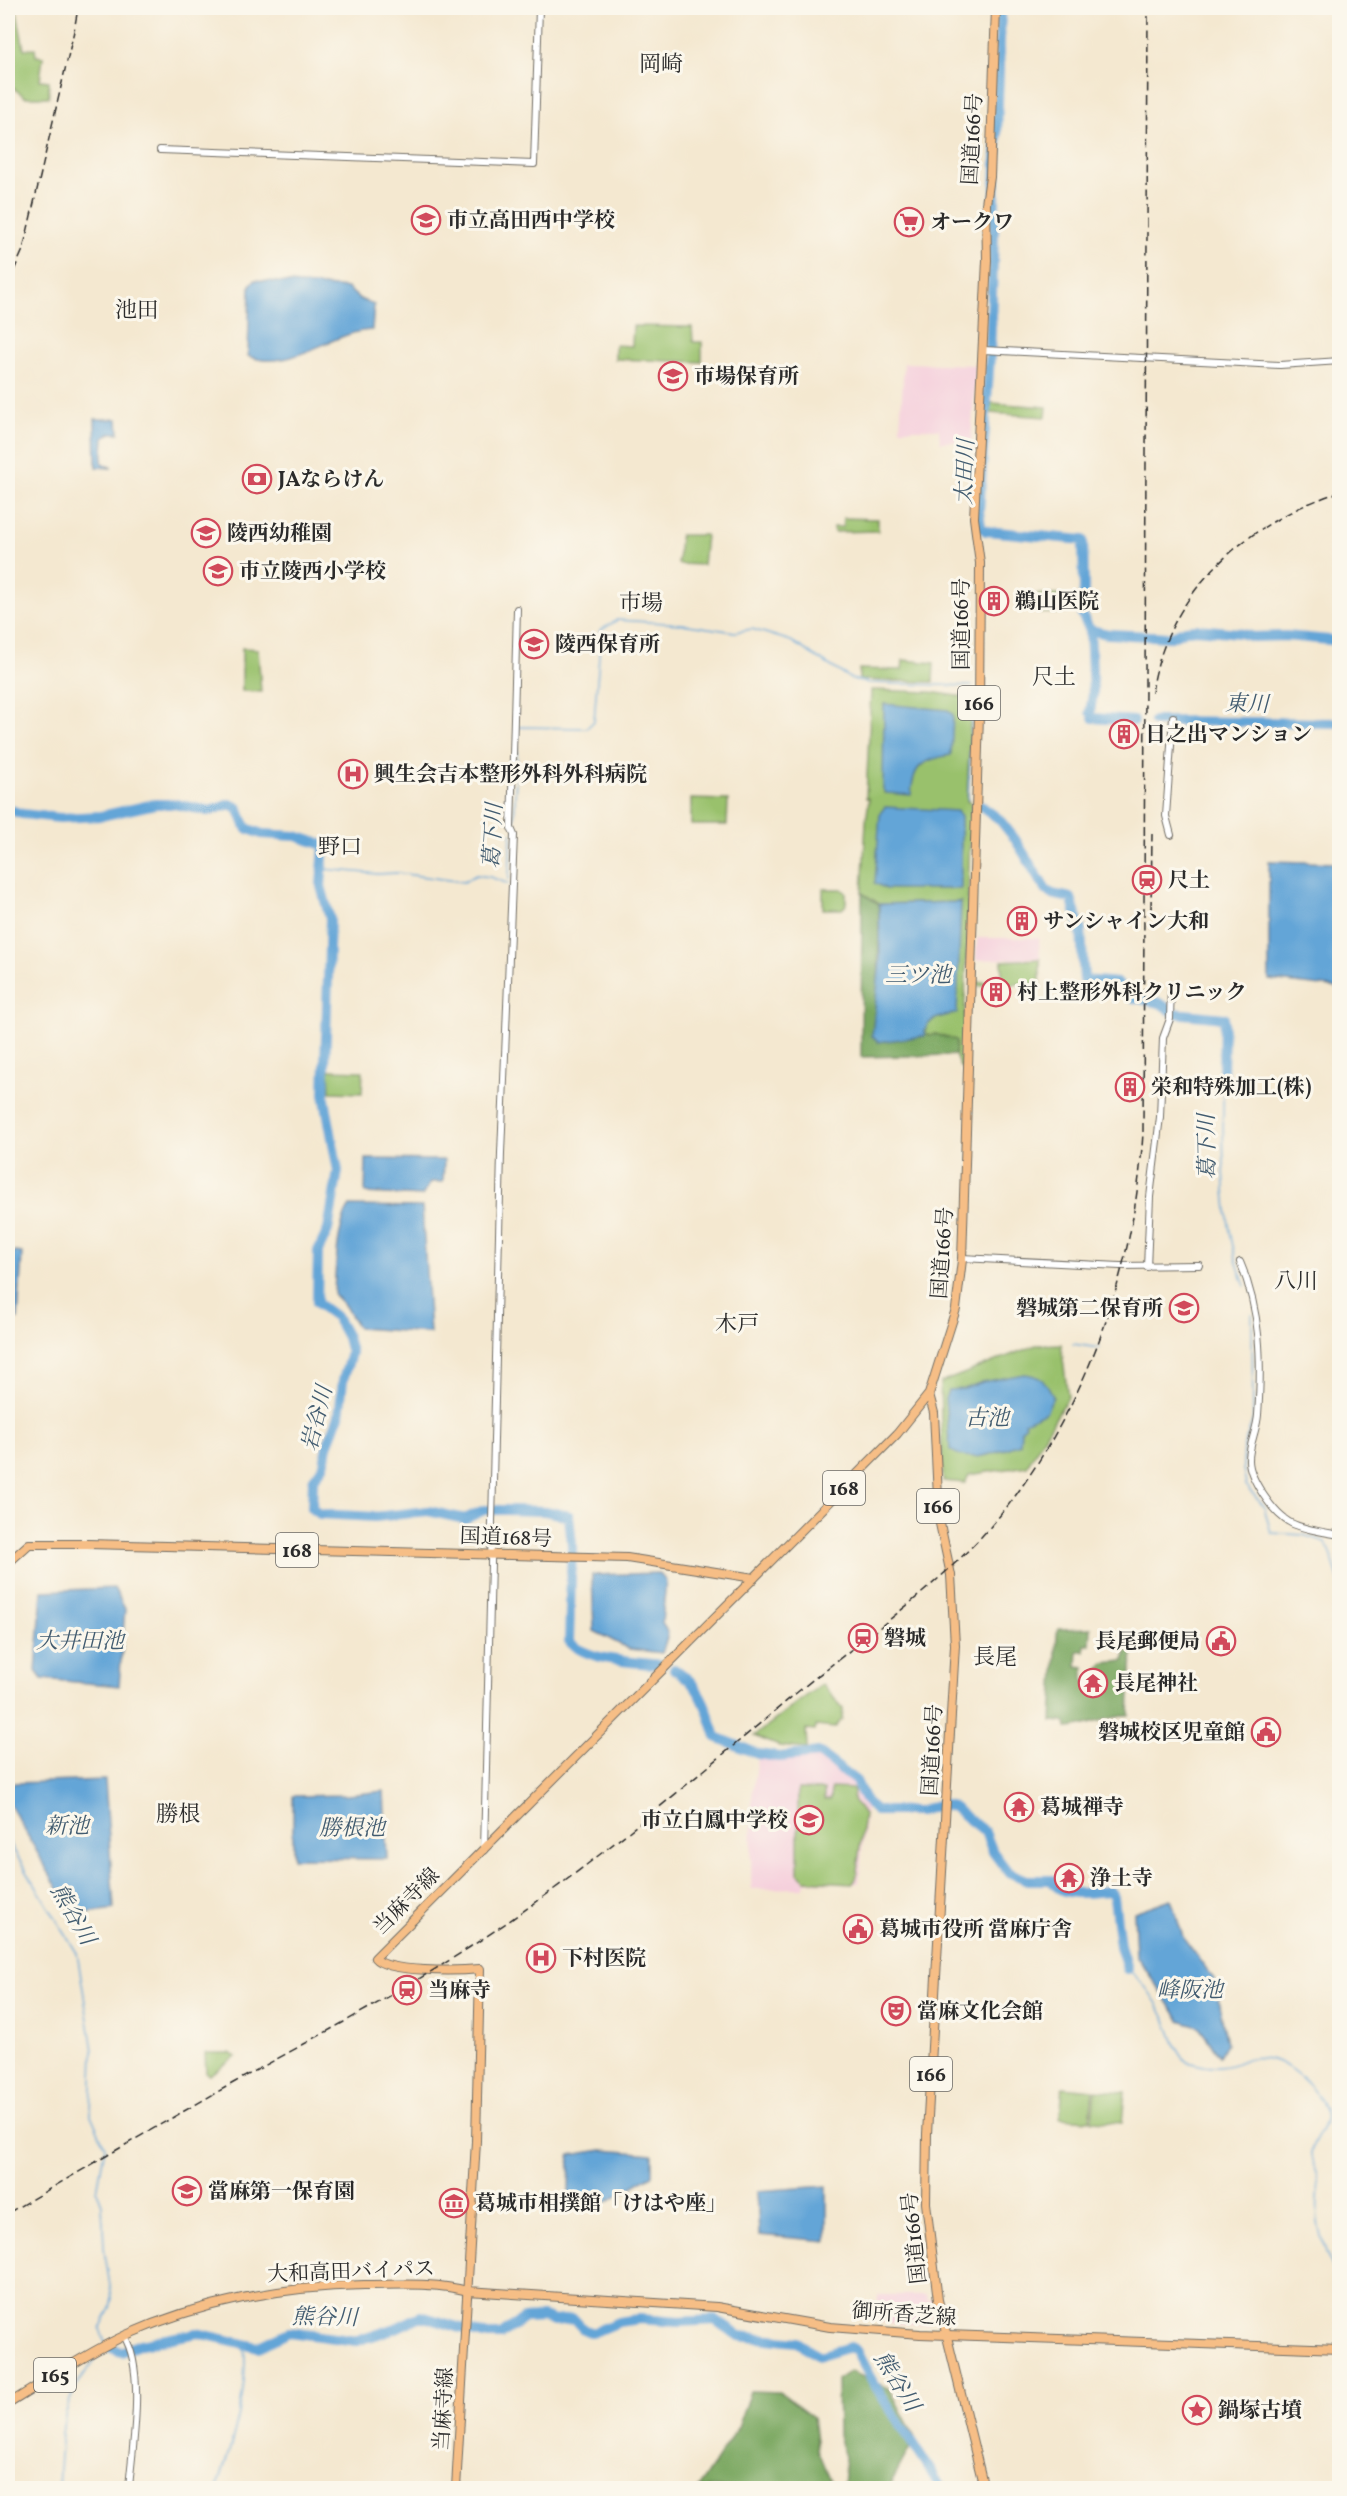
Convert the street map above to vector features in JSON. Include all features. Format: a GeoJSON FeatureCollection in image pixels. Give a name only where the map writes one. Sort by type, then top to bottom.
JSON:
{"type":"FeatureCollection","features":[{"type":"Feature","properties":{"kind":"highway","name":"国道166号"},"geometry":{"type":"LineString","coordinates":[[984,2488],[938,2300],[926,2203],[927,2141],[948,1797],[955,1616],[951,1575],[939,1519],[934,1413],[929,1394],[957,1309],[962,1258],[979,716],[980,563],[974,518],[987,351],[986,204],[990,177],[996,8]]}},
{"type":"Feature","properties":{"kind":"highway","name":"168"},"geometry":{"type":"LineString","coordinates":[[754,1578],[897,1434],[929,1394]]}},
{"type":"Feature","properties":{"kind":"highway","name":"国道168号"},"geometry":{"type":"LineString","coordinates":[[8,1563],[29,1544],[627,1558],[754,1578]]}},
{"type":"Feature","properties":{"kind":"highway","name":"大和高田バイパス"},"geometry":{"type":"LineString","coordinates":[[8,2404],[103,2347],[200,2307],[281,2290],[419,2284],[468,2291]]}},
{"type":"Feature","properties":{"kind":"main road","name":"当麻寺線"},"geometry":{"type":"LineString","coordinates":[[456,2488],[468,2291],[480,1969],[438,1973],[422,1968],[387,1965],[375,1958],[754,1578]]}},
{"type":"Feature","properties":{"kind":"main road","name":"御所香芝線"},"geometry":{"type":"LineString","coordinates":[[468,2291],[717,2307],[830,2327],[947,2335],[1340,2349]]}},
{"type":"Feature","properties":{"kind":"street"},"geometry":{"type":"LineString","coordinates":[[160,150],[534,164],[539,8]]}},
{"type":"Feature","properties":{"kind":"street"},"geometry":{"type":"LineString","coordinates":[[987,351],[1280,365],[1340,361]]}},
{"type":"Feature","properties":{"kind":"street"},"geometry":{"type":"LineString","coordinates":[[484,1850],[501,1153],[514,835],[511,828],[516,609]]}},
{"type":"Feature","properties":{"kind":"street"},"geometry":{"type":"LineString","coordinates":[[1171,835],[1166,816],[1172,720]]}},
{"type":"Feature","properties":{"kind":"street"},"geometry":{"type":"LineString","coordinates":[[1148,1267],[1150,1197],[1160,1117],[1163,1038],[1170,1017],[1171,985]]}},
{"type":"Feature","properties":{"kind":"street"},"geometry":{"type":"LineString","coordinates":[[962,1258],[1148,1267],[1199,1265]]}},
{"type":"Feature","properties":{"kind":"street"},"geometry":{"type":"LineString","coordinates":[[1240,1262],[1253,1295],[1260,1332],[1258,1415],[1249,1456],[1254,1479],[1286,1521],[1340,1535]]}},
{"type":"Feature","properties":{"kind":"street"},"geometry":{"type":"LineString","coordinates":[[123,2340],[134,2364],[135,2390],[129,2488]]}},
{"type":"Feature","properties":{"kind":"shaded area"},"geometry":{"type":"Polygon","coordinates":[[[904,363],[976,365],[971,441],[940,442],[939,429],[900,429],[904,363]]]}},
{"type":"Feature","properties":{"kind":"shaded area"},"geometry":{"type":"Polygon","coordinates":[[[977,938],[1039,938],[1040,958],[976,960],[977,938]]]}},
{"type":"Feature","properties":{"kind":"shaded area","name":"市立白鳳中学校"},"geometry":{"type":"Polygon","coordinates":[[[818,1754],[852,1780],[866,1807],[859,1883],[805,1882],[804,1888],[751,1889],[752,1797],[758,1758],[797,1758],[818,1754]]]}},
{"type":"Feature","properties":{"kind":"shaded area"},"geometry":{"type":"Polygon","coordinates":[[[878,2295],[926,2295],[927,2301],[933,2298],[935,2313],[927,2319],[928,2325],[877,2322],[878,2295]]]}},
{"type":"Feature","properties":{"kind":"green space"},"geometry":{"type":"Polygon","coordinates":[[[13,9],[17,13],[24,49],[35,48],[36,56],[43,57],[40,80],[49,81],[49,97],[25,97],[8,84],[8,10],[13,9]]]}},
{"type":"Feature","properties":{"kind":"green space"},"geometry":{"type":"Polygon","coordinates":[[[633,326],[692,327],[693,342],[702,342],[702,362],[615,359],[615,345],[632,346],[633,326]]]}},
{"type":"Feature","properties":{"kind":"green space"},"geometry":{"type":"Polygon","coordinates":[[[991,403],[1047,407],[1046,417],[990,413],[991,403]]]}},
{"type":"Feature","properties":{"kind":"green space"},"geometry":{"type":"Polygon","coordinates":[[[843,518],[878,519],[878,531],[834,532],[833,527],[843,527],[843,518]]]}},
{"type":"Feature","properties":{"kind":"green space"},"geometry":{"type":"Polygon","coordinates":[[[680,535],[706,535],[703,565],[678,564],[680,535]]]}},
{"type":"Feature","properties":{"kind":"green space"},"geometry":{"type":"Polygon","coordinates":[[[1037,594],[1067,596],[1067,613],[1037,613],[1037,594]]]}},
{"type":"Feature","properties":{"kind":"green space"},"geometry":{"type":"Polygon","coordinates":[[[242,648],[258,649],[261,692],[242,691],[242,648]]]}},
{"type":"Feature","properties":{"kind":"green space"},"geometry":{"type":"Polygon","coordinates":[[[903,660],[934,663],[933,682],[859,680],[859,669],[902,670],[903,660]]]}},
{"type":"Feature","properties":{"kind":"green space"},"geometry":{"type":"Polygon","coordinates":[[[871,690],[930,692],[971,698],[967,801],[971,803],[963,1068],[960,1067],[955,1055],[955,1040],[935,1034],[925,1036],[926,1026],[932,1020],[961,902],[879,904],[862,893],[869,799],[866,798],[871,690]],[[884,704],[884,793],[912,777],[919,766],[934,758],[884,704]]]}},
{"type":"Feature","properties":{"kind":"green space"},"geometry":{"type":"Polygon","coordinates":[[[691,799],[728,800],[727,825],[691,825],[691,799]]]}},
{"type":"Feature","properties":{"kind":"green space"},"geometry":{"type":"Polygon","coordinates":[[[823,889],[842,889],[846,893],[846,905],[842,909],[823,909],[823,889]]]}},
{"type":"Feature","properties":{"kind":"green space"},"geometry":{"type":"Polygon","coordinates":[[[862,893],[879,904],[878,1042],[935,1034],[956,1040],[955,1055],[861,1057],[862,893]]]}},
{"type":"Feature","properties":{"kind":"green space"},"geometry":{"type":"Polygon","coordinates":[[[1040,959],[1040,983],[976,986],[976,982],[1002,981],[1002,961],[1040,959]]]}},
{"type":"Feature","properties":{"kind":"green space"},"geometry":{"type":"Polygon","coordinates":[[[329,1070],[363,1071],[362,1093],[330,1092],[329,1070]]]}},
{"type":"Feature","properties":{"kind":"green space"},"geometry":{"type":"Polygon","coordinates":[[[1061,1344],[1068,1397],[1027,1466],[969,1475],[965,1483],[943,1481],[940,1383],[1036,1345],[1061,1344]]]}},
{"type":"Feature","properties":{"kind":"green space","name":"長尾神社"},"geometry":{"type":"Polygon","coordinates":[[[1091,1628],[1090,1645],[1085,1645],[1084,1651],[1078,1651],[1077,1666],[1084,1667],[1084,1681],[1094,1682],[1095,1675],[1104,1663],[1124,1661],[1127,1651],[1132,1651],[1129,1716],[1114,1717],[1067,1728],[1066,1722],[1052,1721],[1057,1634],[1059,1629],[1091,1628]]]}},
{"type":"Feature","properties":{"kind":"green space"},"geometry":{"type":"Polygon","coordinates":[[[822,1684],[843,1709],[842,1719],[835,1728],[816,1726],[815,1731],[806,1730],[807,1749],[779,1746],[754,1736],[822,1684]]]}},
{"type":"Feature","properties":{"kind":"green space"},"geometry":{"type":"Polygon","coordinates":[[[831,1788],[854,1789],[853,1801],[864,1814],[856,1879],[852,1883],[805,1880],[798,1873],[798,1789],[824,1790],[824,1800],[830,1800],[831,1788]]]}},
{"type":"Feature","properties":{"kind":"green space"},"geometry":{"type":"Polygon","coordinates":[[[205,2053],[230,2053],[236,2057],[209,2075],[206,2073],[205,2053]]]}},
{"type":"Feature","properties":{"kind":"green space"},"geometry":{"type":"Polygon","coordinates":[[[1063,2087],[1093,2090],[1090,2120],[1060,2118],[1063,2087]]]}},
{"type":"Feature","properties":{"kind":"green space"},"geometry":{"type":"Polygon","coordinates":[[[1095,2090],[1125,2092],[1122,2123],[1092,2121],[1095,2090]]]}},
{"type":"Feature","properties":{"kind":"green space"},"geometry":{"type":"Polygon","coordinates":[[[850,2371],[890,2389],[915,2438],[890,2485],[892,2488],[843,2488],[845,2457],[838,2435],[837,2380],[850,2371]]]}},
{"type":"Feature","properties":{"kind":"green space"},"geometry":{"type":"Polygon","coordinates":[[[750,2391],[780,2392],[813,2417],[817,2449],[833,2488],[698,2488],[738,2427],[750,2391]]]}},
{"type":"Feature","properties":{"kind":"water"},"geometry":{"type":"Polygon","coordinates":[[[255,280],[347,288],[360,299],[374,305],[372,330],[341,337],[295,356],[279,360],[264,360],[248,356],[250,285],[255,280]]]}},
{"type":"Feature","properties":{"kind":"water"},"geometry":{"type":"Polygon","coordinates":[[[95,419],[118,419],[119,433],[111,433],[104,438],[102,463],[112,468],[96,467],[95,419]]]}},
{"type":"Feature","properties":{"kind":"water"},"geometry":{"type":"Polygon","coordinates":[[[884,704],[948,710],[953,715],[951,755],[926,762],[917,770],[911,795],[886,793],[883,789],[884,704]]]}},
{"type":"Feature","properties":{"kind":"water"},"geometry":{"type":"Polygon","coordinates":[[[885,807],[957,811],[961,817],[961,889],[886,889],[875,883],[880,813],[885,807]]]}},
{"type":"Feature","properties":{"kind":"water"},"geometry":{"type":"Polygon","coordinates":[[[1269,861],[1339,863],[1339,988],[1269,980],[1269,861]]]}},
{"type":"Feature","properties":{"kind":"water","name":"三ツ池"},"geometry":{"type":"Polygon","coordinates":[[[961,902],[957,1013],[935,1019],[927,1025],[925,1036],[878,1042],[872,1036],[880,961],[879,904],[961,902]]]}},
{"type":"Feature","properties":{"kind":"water"},"geometry":{"type":"Polygon","coordinates":[[[366,1159],[444,1160],[443,1182],[431,1182],[422,1196],[365,1193],[366,1159]]]}},
{"type":"Feature","properties":{"kind":"water"},"geometry":{"type":"Polygon","coordinates":[[[350,1206],[422,1207],[430,1333],[358,1328],[345,1306],[334,1295],[339,1236],[350,1206]]]}},
{"type":"Feature","properties":{"kind":"water"},"geometry":{"type":"Polygon","coordinates":[[[8,1251],[22,1253],[18,1319],[8,1319],[8,1251]]]}},
{"type":"Feature","properties":{"kind":"water","name":"古池"},"geometry":{"type":"Polygon","coordinates":[[[1024,1374],[1043,1380],[1053,1397],[1046,1412],[1025,1422],[1026,1425],[1021,1430],[1020,1444],[976,1457],[967,1457],[950,1450],[945,1399],[948,1390],[964,1389],[982,1382],[1024,1374]]]}},
{"type":"Feature","properties":{"kind":"water"},"geometry":{"type":"Polygon","coordinates":[[[659,1573],[666,1581],[662,1622],[668,1634],[662,1653],[629,1649],[594,1631],[592,1575],[659,1573]]]}},
{"type":"Feature","properties":{"kind":"water","name":"大井田池"},"geometry":{"type":"Polygon","coordinates":[[[114,1588],[125,1609],[119,1686],[42,1679],[36,1671],[42,1591],[114,1588]]]}},
{"type":"Feature","properties":{"kind":"water","name":"新池"},"geometry":{"type":"Polygon","coordinates":[[[105,1780],[114,1909],[73,1915],[8,1801],[8,1787],[14,1783],[105,1780]]]}},
{"type":"Feature","properties":{"kind":"water","name":"勝根池"},"geometry":{"type":"Polygon","coordinates":[[[384,1791],[387,1859],[293,1858],[293,1796],[347,1795],[384,1791]]]}},
{"type":"Feature","properties":{"kind":"water","name":"峰阪池"},"geometry":{"type":"Polygon","coordinates":[[[1171,1899],[1183,1937],[1214,1979],[1227,2043],[1220,2056],[1198,2026],[1180,2020],[1136,1955],[1134,1912],[1171,1899]]]}},
{"type":"Feature","properties":{"kind":"water"},"geometry":{"type":"Polygon","coordinates":[[[602,2150],[652,2154],[652,2175],[596,2208],[572,2208],[569,2194],[570,2155],[602,2150]]]}},
{"type":"Feature","properties":{"kind":"water"},"geometry":{"type":"Polygon","coordinates":[[[827,2186],[827,2241],[759,2235],[757,2191],[827,2186]]]}},
{"type":"Feature","properties":{"kind":"waterway","name":"太田川"},"geometry":{"type":"LineString","coordinates":[[1001,8],[990,357],[979,511],[981,527],[986,531],[1083,540],[1082,615],[1090,630],[1108,634],[1171,637],[1185,630],[1198,629],[1239,633],[1253,637],[1286,636],[1340,641]]}},
{"type":"Feature","properties":{"kind":"waterway","name":"葛下川"},"geometry":{"type":"LineString","coordinates":[[514,823],[518,727],[587,728],[594,721],[601,630],[617,620],[682,624],[735,632],[752,629],[791,641],[851,679],[869,683],[972,686]]}},
{"type":"Feature","properties":{"kind":"waterway","name":"東川"},"geometry":{"type":"LineString","coordinates":[[1090,630],[1093,694],[1090,712]]}},
{"type":"Feature","properties":{"kind":"waterway","name":"葛下川"},"geometry":{"type":"LineString","coordinates":[[968,800],[973,698]]}},
{"type":"Feature","properties":{"kind":"waterway","name":"東川"},"geometry":{"type":"LineString","coordinates":[[1093,718],[1134,721]]}},
{"type":"Feature","properties":{"kind":"waterway","name":"東川"},"geometry":{"type":"LineString","coordinates":[[1154,721],[1340,723]]}},
{"type":"Feature","properties":{"kind":"waterway","name":"岩谷川"},"geometry":{"type":"LineString","coordinates":[[8,809],[22,814],[60,818],[101,816],[155,804],[175,804],[209,811],[230,804],[238,808],[246,828],[262,834],[296,836],[324,845],[321,886],[330,919],[324,1094],[338,1171],[328,1230],[318,1251],[317,1303],[336,1317],[347,1337],[351,1353],[343,1380],[339,1416],[327,1446],[324,1465],[313,1480],[312,1509],[320,1514],[375,1517],[428,1511],[465,1519],[484,1510],[545,1511],[569,1516],[572,1545],[569,1641],[577,1648],[599,1657],[661,1665]]}},
{"type":"Feature","properties":{"kind":"waterway","name":"葛下川"},"geometry":{"type":"LineString","coordinates":[[980,805],[999,819],[1015,839],[1046,890],[1052,894],[1071,898],[1081,930],[1084,980],[1117,983],[1130,997],[1160,1003],[1174,1013],[1224,1018],[1223,1076]]}},
{"type":"Feature","properties":{"kind":"waterway","name":"葛下川"},"geometry":{"type":"LineString","coordinates":[[509,879],[511,833]]}},
{"type":"Feature","properties":{"kind":"waterway","name":"葛下川"},"geometry":{"type":"LineString","coordinates":[[323,869],[378,874],[397,873],[464,882],[476,875],[509,884]]}},
{"type":"Feature","properties":{"kind":"waterway","name":"葛下川"},"geometry":{"type":"LineString","coordinates":[[1223,1076],[1227,1209],[1237,1261],[1245,1286]]}},
{"type":"Feature","properties":{"kind":"waterway","name":"葛下川"},"geometry":{"type":"LineString","coordinates":[[1252,1314],[1253,1419],[1244,1445],[1243,1468],[1246,1485],[1264,1507],[1271,1533],[1303,1535],[1326,1542],[1340,1583]]}},
{"type":"Feature","properties":{"kind":"waterway"},"geometry":{"type":"LineString","coordinates":[[1073,1344],[1099,1348]]}},
{"type":"Feature","properties":{"kind":"waterway","name":"岩谷川"},"geometry":{"type":"LineString","coordinates":[[674,1669],[691,1682],[697,1690],[716,1737],[758,1754],[779,1757],[819,1753],[856,1781],[865,1800],[876,1811],[920,1811],[942,1804],[953,1807],[985,1832],[993,1852],[1008,1872],[1027,1880],[1052,1880],[1056,1886],[1069,1892],[1110,1891],[1114,1897],[1120,1946],[1127,1969]]}},
{"type":"Feature","properties":{"kind":"waterway","name":"熊谷川"},"geometry":{"type":"LineString","coordinates":[[8,1841],[77,1953],[93,2050],[91,2115],[105,2147],[97,2191],[102,2205],[104,2248],[112,2298],[100,2329],[105,2343]]}},
{"type":"Feature","properties":{"kind":"waterway","name":"岩谷川"},"geometry":{"type":"LineString","coordinates":[[1127,1969],[1141,1981],[1152,1996],[1179,2051],[1187,2062],[1215,2067],[1227,2066],[1251,2058],[1266,2058],[1292,2070],[1316,2094],[1325,2112],[1324,2125],[1313,2145],[1311,2154],[1318,2180],[1318,2221],[1327,2254],[1340,2285]]}},
{"type":"Feature","properties":{"kind":"waterway","name":"熊谷川"},"geometry":{"type":"LineString","coordinates":[[109,2347],[121,2352],[141,2344],[197,2333],[258,2347],[289,2332],[357,2341],[396,2328],[421,2316],[484,2335],[501,2335],[524,2318],[543,2317],[554,2321],[574,2319],[583,2329],[592,2333],[618,2322],[639,2319],[679,2322],[715,2320],[739,2336],[798,2342],[819,2356],[850,2347],[856,2350],[875,2386],[941,2488]]}},
{"type":"Feature","properties":{"kind":"waterway"},"geometry":{"type":"LineString","coordinates":[[217,2488],[242,2400],[244,2345]]}},
{"type":"Feature","properties":{"kind":"waterway"},"geometry":{"type":"LineString","coordinates":[[58,2488],[62,2430],[71,2398],[90,2366],[105,2350]]}},
{"type":"Feature","properties":{"kind":"railway"},"geometry":{"type":"LineString","coordinates":[[8,284],[23,250],[78,8]]}},
{"type":"Feature","properties":{"kind":"railway"},"geometry":{"type":"LineString","coordinates":[[8,2213],[413,1983],[556,1888],[679,1791],[944,1573],[996,1520],[1018,1492],[1045,1451],[1068,1409],[1089,1366],[1120,1275],[1131,1229],[1143,1133],[1148,8]]}},
{"type":"Feature","properties":{"kind":"railway"},"geometry":{"type":"LineString","coordinates":[[1152,693],[1160,657],[1174,623],[1193,593],[1216,566],[1243,542],[1273,522],[1306,505],[1340,492]]}},
{"type":"Feature","properties":{"kind":"railway"},"geometry":{"type":"LineString","coordinates":[[1151,909],[1152,834]]}},
{"type":"Feature","properties":{"kind":"place","name":"市立高田西中学校"},"geometry":{"type":"Point","coordinates":[426,220]}},
{"type":"Feature","properties":{"kind":"place","name":"オークワ"},"geometry":{"type":"Point","coordinates":[909,222]}},
{"type":"Feature","properties":{"kind":"place","name":"市場保育所"},"geometry":{"type":"Point","coordinates":[673,376]}},
{"type":"Feature","properties":{"kind":"place","name":"JAならけん"},"geometry":{"type":"Point","coordinates":[257,479]}},
{"type":"Feature","properties":{"kind":"place","name":"陵西幼稚園"},"geometry":{"type":"Point","coordinates":[206,533]}},
{"type":"Feature","properties":{"kind":"place","name":"市立陵西小学校"},"geometry":{"type":"Point","coordinates":[218,571]}},
{"type":"Feature","properties":{"kind":"place","name":"鵜山医院"},"geometry":{"type":"Point","coordinates":[994,601]}},
{"type":"Feature","properties":{"kind":"place","name":"陵西保育所"},"geometry":{"type":"Point","coordinates":[534,644]}},
{"type":"Feature","properties":{"kind":"place","name":"日之出マンション"},"geometry":{"type":"Point","coordinates":[1124,734]}},
{"type":"Feature","properties":{"kind":"place","name":"興生会吉本整形外科外科病院"},"geometry":{"type":"Point","coordinates":[353,774]}},
{"type":"Feature","properties":{"kind":"place","name":"尺土"},"geometry":{"type":"Point","coordinates":[1147,880]}},
{"type":"Feature","properties":{"kind":"place","name":"サンシャイン大和"},"geometry":{"type":"Point","coordinates":[1022,921]}},
{"type":"Feature","properties":{"kind":"place","name":"村上整形外科クリニック"},"geometry":{"type":"Point","coordinates":[996,992]}},
{"type":"Feature","properties":{"kind":"place","name":"栄和特殊加工(株)"},"geometry":{"type":"Point","coordinates":[1130,1087]}},
{"type":"Feature","properties":{"kind":"place","name":"磐城第二保育所"},"geometry":{"type":"Point","coordinates":[1184,1308]}},
{"type":"Feature","properties":{"kind":"place","name":"磐城"},"geometry":{"type":"Point","coordinates":[863,1638]}},
{"type":"Feature","properties":{"kind":"place","name":"長尾郵便局"},"geometry":{"type":"Point","coordinates":[1221,1641]}},
{"type":"Feature","properties":{"kind":"place","name":"長尾神社"},"geometry":{"type":"Point","coordinates":[1093,1683]}},
{"type":"Feature","properties":{"kind":"place","name":"磐城校区児童館"},"geometry":{"type":"Point","coordinates":[1266,1732]}},
{"type":"Feature","properties":{"kind":"place","name":"葛城禅寺"},"geometry":{"type":"Point","coordinates":[1019,1807]}},
{"type":"Feature","properties":{"kind":"place","name":"市立白鳳中学校"},"geometry":{"type":"Point","coordinates":[809,1820]}},
{"type":"Feature","properties":{"kind":"place","name":"浄土寺"},"geometry":{"type":"Point","coordinates":[1069,1878]}},
{"type":"Feature","properties":{"kind":"place","name":"葛城市役所 當麻庁舎"},"geometry":{"type":"Point","coordinates":[858,1929]}},
{"type":"Feature","properties":{"kind":"place","name":"下村医院"},"geometry":{"type":"Point","coordinates":[541,1958]}},
{"type":"Feature","properties":{"kind":"place","name":"当麻寺"},"geometry":{"type":"Point","coordinates":[407,1990]}},
{"type":"Feature","properties":{"kind":"place","name":"當麻文化会館"},"geometry":{"type":"Point","coordinates":[896,2011]}},
{"type":"Feature","properties":{"kind":"place","name":"當麻第一保育園"},"geometry":{"type":"Point","coordinates":[187,2191]}},
{"type":"Feature","properties":{"kind":"place","name":"葛城市相撲館「けはや座」"},"geometry":{"type":"Point","coordinates":[454,2203]}},
{"type":"Feature","properties":{"kind":"place","name":"鍋塚古墳"},"geometry":{"type":"Point","coordinates":[1197,2410]}},
{"type":"Feature","properties":{"kind":"district","name":"岡崎"},"geometry":{"type":"Point","coordinates":[661,63]}},
{"type":"Feature","properties":{"kind":"district","name":"池田"},"geometry":{"type":"Point","coordinates":[137,309]}},
{"type":"Feature","properties":{"kind":"district","name":"市場"},"geometry":{"type":"Point","coordinates":[641,602]}},
{"type":"Feature","properties":{"kind":"district","name":"尺土"},"geometry":{"type":"Point","coordinates":[1054,676]}},
{"type":"Feature","properties":{"kind":"district","name":"野口"},"geometry":{"type":"Point","coordinates":[340,846]}},
{"type":"Feature","properties":{"kind":"district","name":"八川"},"geometry":{"type":"Point","coordinates":[1296,1280]}},
{"type":"Feature","properties":{"kind":"district","name":"木戸"},"geometry":{"type":"Point","coordinates":[737,1323]}},
{"type":"Feature","properties":{"kind":"district","name":"長尾"},"geometry":{"type":"Point","coordinates":[995,1656]}},
{"type":"Feature","properties":{"kind":"district","name":"勝根"},"geometry":{"type":"Point","coordinates":[178,1813]}}]}
